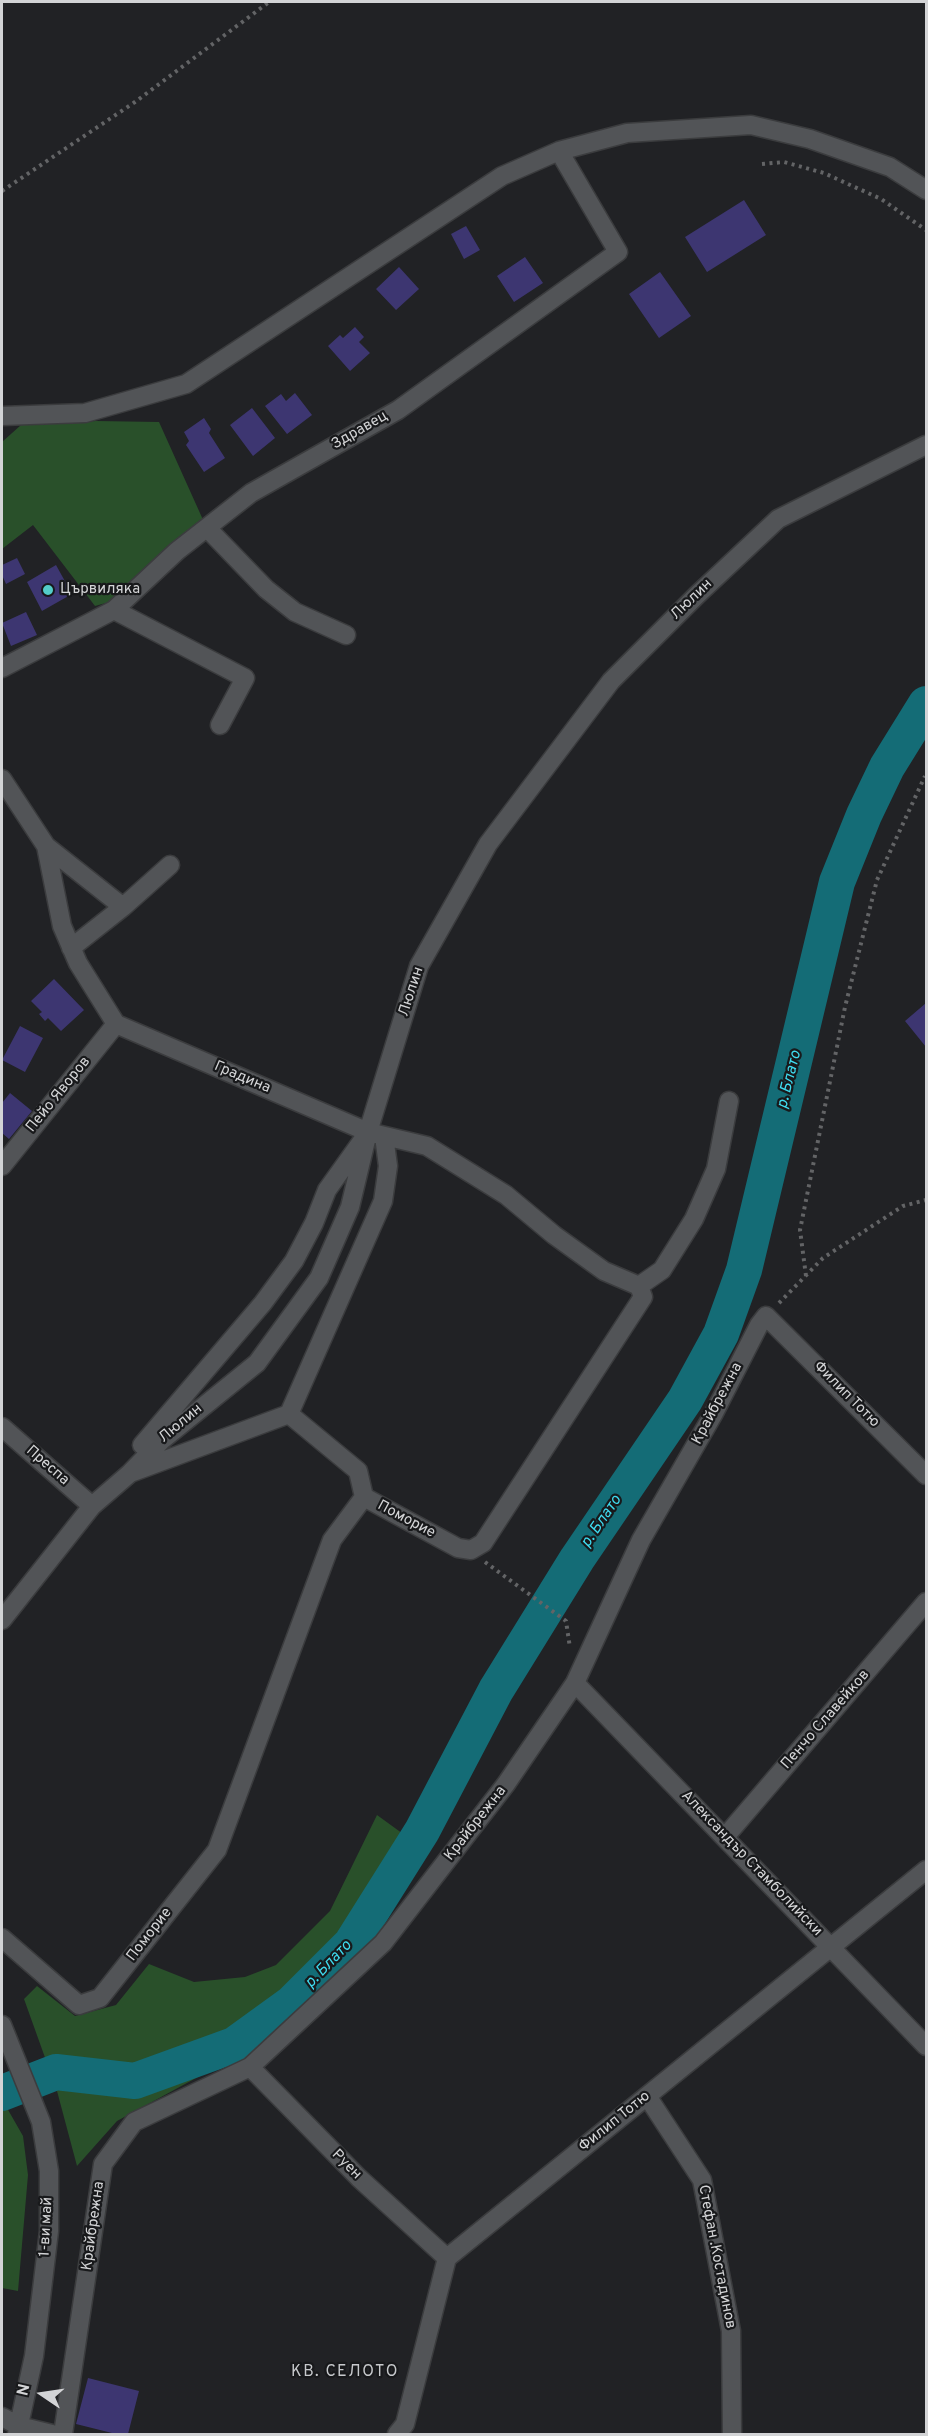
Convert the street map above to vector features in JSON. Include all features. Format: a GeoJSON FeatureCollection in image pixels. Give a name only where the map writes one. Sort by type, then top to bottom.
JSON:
{"type":"FeatureCollection","features":[{"type":"Feature","properties":{"kind":"street"},"geometry":{"type":"LineString","coordinates":[[2,416],[85,413],[186,384],[501,176],[559,150],[627,133],[751,126],[810,138],[890,167],[927,190]]}},
{"type":"Feature","properties":{"kind":"street","name":"Здравец"},"geometry":{"type":"LineString","coordinates":[[2,668],[114,610],[177,551],[251,493],[398,410],[618,252],[559,150]]}},
{"type":"Feature","properties":{"kind":"street","name":"Люлин"},"geometry":{"type":"LineString","coordinates":[[2,1620],[92,1506],[129,1474],[162,1440],[257,1362],[319,1278],[350,1207],[376,1134],[419,966],[488,844],[611,681],[697,595],[778,519],[927,445]]}},
{"type":"Feature","properties":{"kind":"street"},"geometry":{"type":"LineString","coordinates":[[207,528],[267,589],[295,612],[346,635]]}},
{"type":"Feature","properties":{"kind":"street"},"geometry":{"type":"LineString","coordinates":[[114,610],[245,678],[220,725]]}},
{"type":"Feature","properties":{"kind":"street"},"geometry":{"type":"LineString","coordinates":[[2,779],[46,846],[123,907]]}},
{"type":"Feature","properties":{"kind":"street"},"geometry":{"type":"LineString","coordinates":[[46,846],[62,926],[78,963],[116,1024]]}},
{"type":"Feature","properties":{"kind":"street"},"geometry":{"type":"LineString","coordinates":[[71,948],[123,907],[170,865]]}},
{"type":"Feature","properties":{"kind":"street","name":"Градина"},"geometry":{"type":"LineString","coordinates":[[116,1024],[376,1134]]}},
{"type":"Feature","properties":{"kind":"street","name":"Пейо Яворов"},"geometry":{"type":"LineString","coordinates":[[2,1166],[116,1024]]}},
{"type":"Feature","properties":{"kind":"street"},"geometry":{"type":"LineString","coordinates":[[639,1286],[663,1270],[694,1219],[716,1169],[729,1101]]}},
{"type":"Feature","properties":{"kind":"street"},"geometry":{"type":"LineString","coordinates":[[376,1134],[427,1146],[506,1195],[554,1235],[604,1271],[639,1286],[644,1297],[483,1543],[471,1550]]}},
{"type":"Feature","properties":{"kind":"street"},"geometry":{"type":"LineString","coordinates":[[129,1474],[289,1414],[383,1201],[388,1166],[376,1134]]}},
{"type":"Feature","properties":{"kind":"street"},"geometry":{"type":"LineString","coordinates":[[109,1491],[125,1465],[256,1312],[294,1261],[314,1223],[327,1190],[376,1134]]}},
{"type":"Feature","properties":{"kind":"street","name":"Филип Тотю"},"geometry":{"type":"LineString","coordinates":[[766,1316],[927,1475]]}},
{"type":"Feature","properties":{"kind":"street","name":"Крайбрежна"},"geometry":{"type":"LineString","coordinates":[[63,2434],[103,2164],[134,2122],[250,2067],[383,1943],[506,1784],[575,1683],[641,1540],[714,1413],[759,1325],[766,1316]]}},
{"type":"Feature","properties":{"kind":"street"},"geometry":{"type":"LineString","coordinates":[[289,1414],[358,1471],[364,1497]]}},
{"type":"Feature","properties":{"kind":"street","name":"Преспа"},"geometry":{"type":"LineString","coordinates":[[2,1427],[92,1506]]}},
{"type":"Feature","properties":{"kind":"street","name":"Поморие"},"geometry":{"type":"LineString","coordinates":[[2,1938],[79,2005],[100,1998],[217,1850],[332,1540],[364,1497],[458,1548],[471,1550]]}},
{"type":"Feature","properties":{"kind":"street","name":"Пенчо Славейков"},"geometry":{"type":"LineString","coordinates":[[724,1837],[927,1602]]}},
{"type":"Feature","properties":{"kind":"street","name":"Александър Стамболийски"},"geometry":{"type":"LineString","coordinates":[[575,1683],[927,2046]]}},
{"type":"Feature","properties":{"kind":"street","name":"Филип Тотю"},"geometry":{"type":"LineString","coordinates":[[447,2258],[927,1870]]}},
{"type":"Feature","properties":{"kind":"street","name":"1-ви май"},"geometry":{"type":"LineString","coordinates":[[2,2025],[41,2122],[50,2170],[49,2231],[34,2356],[13,2430]]}},
{"type":"Feature","properties":{"kind":"street","name":"Руен"},"geometry":{"type":"LineString","coordinates":[[250,2067],[359,2178],[447,2258]]}},
{"type":"Feature","properties":{"kind":"street","name":"Стефан .Костадинов"},"geometry":{"type":"LineString","coordinates":[[647,2096],[702,2180],[731,2331],[732,2434]]}},
{"type":"Feature","properties":{"kind":"street"},"geometry":{"type":"LineString","coordinates":[[397,2434],[405,2424],[447,2258]]}},
{"type":"Feature","properties":{"kind":"street"},"geometry":{"type":"LineString","coordinates":[[2,2417],[13,2430],[52,2434]]}},
{"type":"Feature","properties":{"kind":"path"},"geometry":{"type":"LineString","coordinates":[[2,191],[135,102],[269,2]]}},
{"type":"Feature","properties":{"kind":"path"},"geometry":{"type":"LineString","coordinates":[[762,164],[784,162],[824,173],[880,199],[927,230]]}},
{"type":"Feature","properties":{"kind":"path"},"geometry":{"type":"LineString","coordinates":[[806,1276],[800,1230],[845,1007],[877,880],[925,776]]}},
{"type":"Feature","properties":{"kind":"path"},"geometry":{"type":"LineString","coordinates":[[766,1316],[823,1258],[903,1206],[927,1200]]}},
{"type":"Feature","properties":{"kind":"path"},"geometry":{"type":"LineString","coordinates":[[471,1550],[566,1621]]}},
{"type":"Feature","properties":{"kind":"green space"},"geometry":{"type":"Polygon","coordinates":[[[96,421],[159,422],[204,522],[124,598],[95,606],[33,525],[2,549],[2,442],[21,425],[96,421]]]}},
{"type":"Feature","properties":{"kind":"green space"},"geometry":{"type":"Polygon","coordinates":[[[377,1815],[428,1852],[363,1951],[253,2047],[117,2121],[77,2166],[57,2091],[24,1999],[37,1986],[75,2016],[116,2005],[149,1964],[194,1982],[245,1977],[276,1965],[330,1911],[377,1815]]]}},
{"type":"Feature","properties":{"kind":"green space"},"geometry":{"type":"Polygon","coordinates":[[[7,2108],[23,2136],[28,2175],[18,2291],[2,2288],[2,2111],[7,2108]]]}},
{"type":"Feature","properties":{"kind":"building"},"geometry":{"type":"Polygon","coordinates":[[[744,200],[766,235],[707,272],[685,237],[744,200]]]}},
{"type":"Feature","properties":{"kind":"building"},"geometry":{"type":"Polygon","coordinates":[[[466,226],[480,250],[464,259],[451,234],[466,226]]]}},
{"type":"Feature","properties":{"kind":"building"},"geometry":{"type":"Polygon","coordinates":[[[525,257],[543,283],[514,302],[497,276],[525,257]]]}},
{"type":"Feature","properties":{"kind":"building"},"geometry":{"type":"Polygon","coordinates":[[[399,267],[419,289],[396,310],[376,289],[399,267]]]}},
{"type":"Feature","properties":{"kind":"building"},"geometry":{"type":"Polygon","coordinates":[[[660,272],[691,316],[659,338],[629,294],[660,272]]]}},
{"type":"Feature","properties":{"kind":"building"},"geometry":{"type":"Polygon","coordinates":[[[355,327],[364,337],[359,342],[370,353],[350,371],[328,346],[340,335],[343,338],[355,327]]]}},
{"type":"Feature","properties":{"kind":"building"},"geometry":{"type":"Polygon","coordinates":[[[295,393],[312,415],[287,434],[265,406],[281,394],[286,401],[295,393]]]}},
{"type":"Feature","properties":{"kind":"building"},"geometry":{"type":"Polygon","coordinates":[[[252,408],[275,438],[253,456],[230,425],[252,408]]]}},
{"type":"Feature","properties":{"kind":"building"},"geometry":{"type":"Polygon","coordinates":[[[204,418],[211,429],[209,433],[225,458],[204,472],[186,445],[189,441],[184,432],[204,418]]]}},
{"type":"Feature","properties":{"kind":"building"},"geometry":{"type":"Polygon","coordinates":[[[17,558],[25,574],[6,584],[2,575],[2,565],[17,558]]]}},
{"type":"Feature","properties":{"kind":"building"},"geometry":{"type":"Polygon","coordinates":[[[56,565],[72,594],[42,611],[27,582],[56,565]]]}},
{"type":"Feature","properties":{"kind":"building"},"geometry":{"type":"Polygon","coordinates":[[[26,612],[37,635],[11,646],[2,623],[26,612]]]}},
{"type":"Feature","properties":{"kind":"building"},"geometry":{"type":"Polygon","coordinates":[[[54,979],[84,1010],[61,1031],[48,1018],[45,1021],[39,1014],[42,1012],[31,1001],[54,979]]]}},
{"type":"Feature","properties":{"kind":"building"},"geometry":{"type":"Polygon","coordinates":[[[926,1003],[926,1047],[905,1021],[926,1003]]]}},
{"type":"Feature","properties":{"kind":"building"},"geometry":{"type":"Polygon","coordinates":[[[20,1026],[43,1038],[25,1072],[2,1060],[20,1026]]]}},
{"type":"Feature","properties":{"kind":"building"},"geometry":{"type":"Polygon","coordinates":[[[10,1093],[32,1111],[9,1139],[2,1133],[2,1103],[10,1093]]]}},
{"type":"Feature","properties":{"kind":"building"},"geometry":{"type":"Polygon","coordinates":[[[88,2378],[139,2391],[128,2434],[116,2434],[76,2424],[88,2378]]]}},
{"type":"Feature","properties":{"kind":"waterway","name":"р. Блато"},"geometry":{"type":"LineString","coordinates":[[2,2093],[56,2072],[135,2081],[234,2045],[292,2003],[351,1944],[422,1831],[496,1690],[577,1559],[685,1400],[721,1334],[744,1270],[837,882],[864,815],[887,767],[926,704]]}},
{"type":"Feature","properties":{"kind":"waterway"},"geometry":{"type":"LineString","coordinates":[[2,2079],[6,2092]]}},
{"type":"Feature","properties":{"kind":"place","name":"Цървиляка"},"geometry":{"type":"Point","coordinates":[48,590]}},
{"type":"Feature","properties":{"kind":"district","name":"КВ. СЕЛОТО"},"geometry":{"type":"Point","coordinates":[345,2373]}}]}
